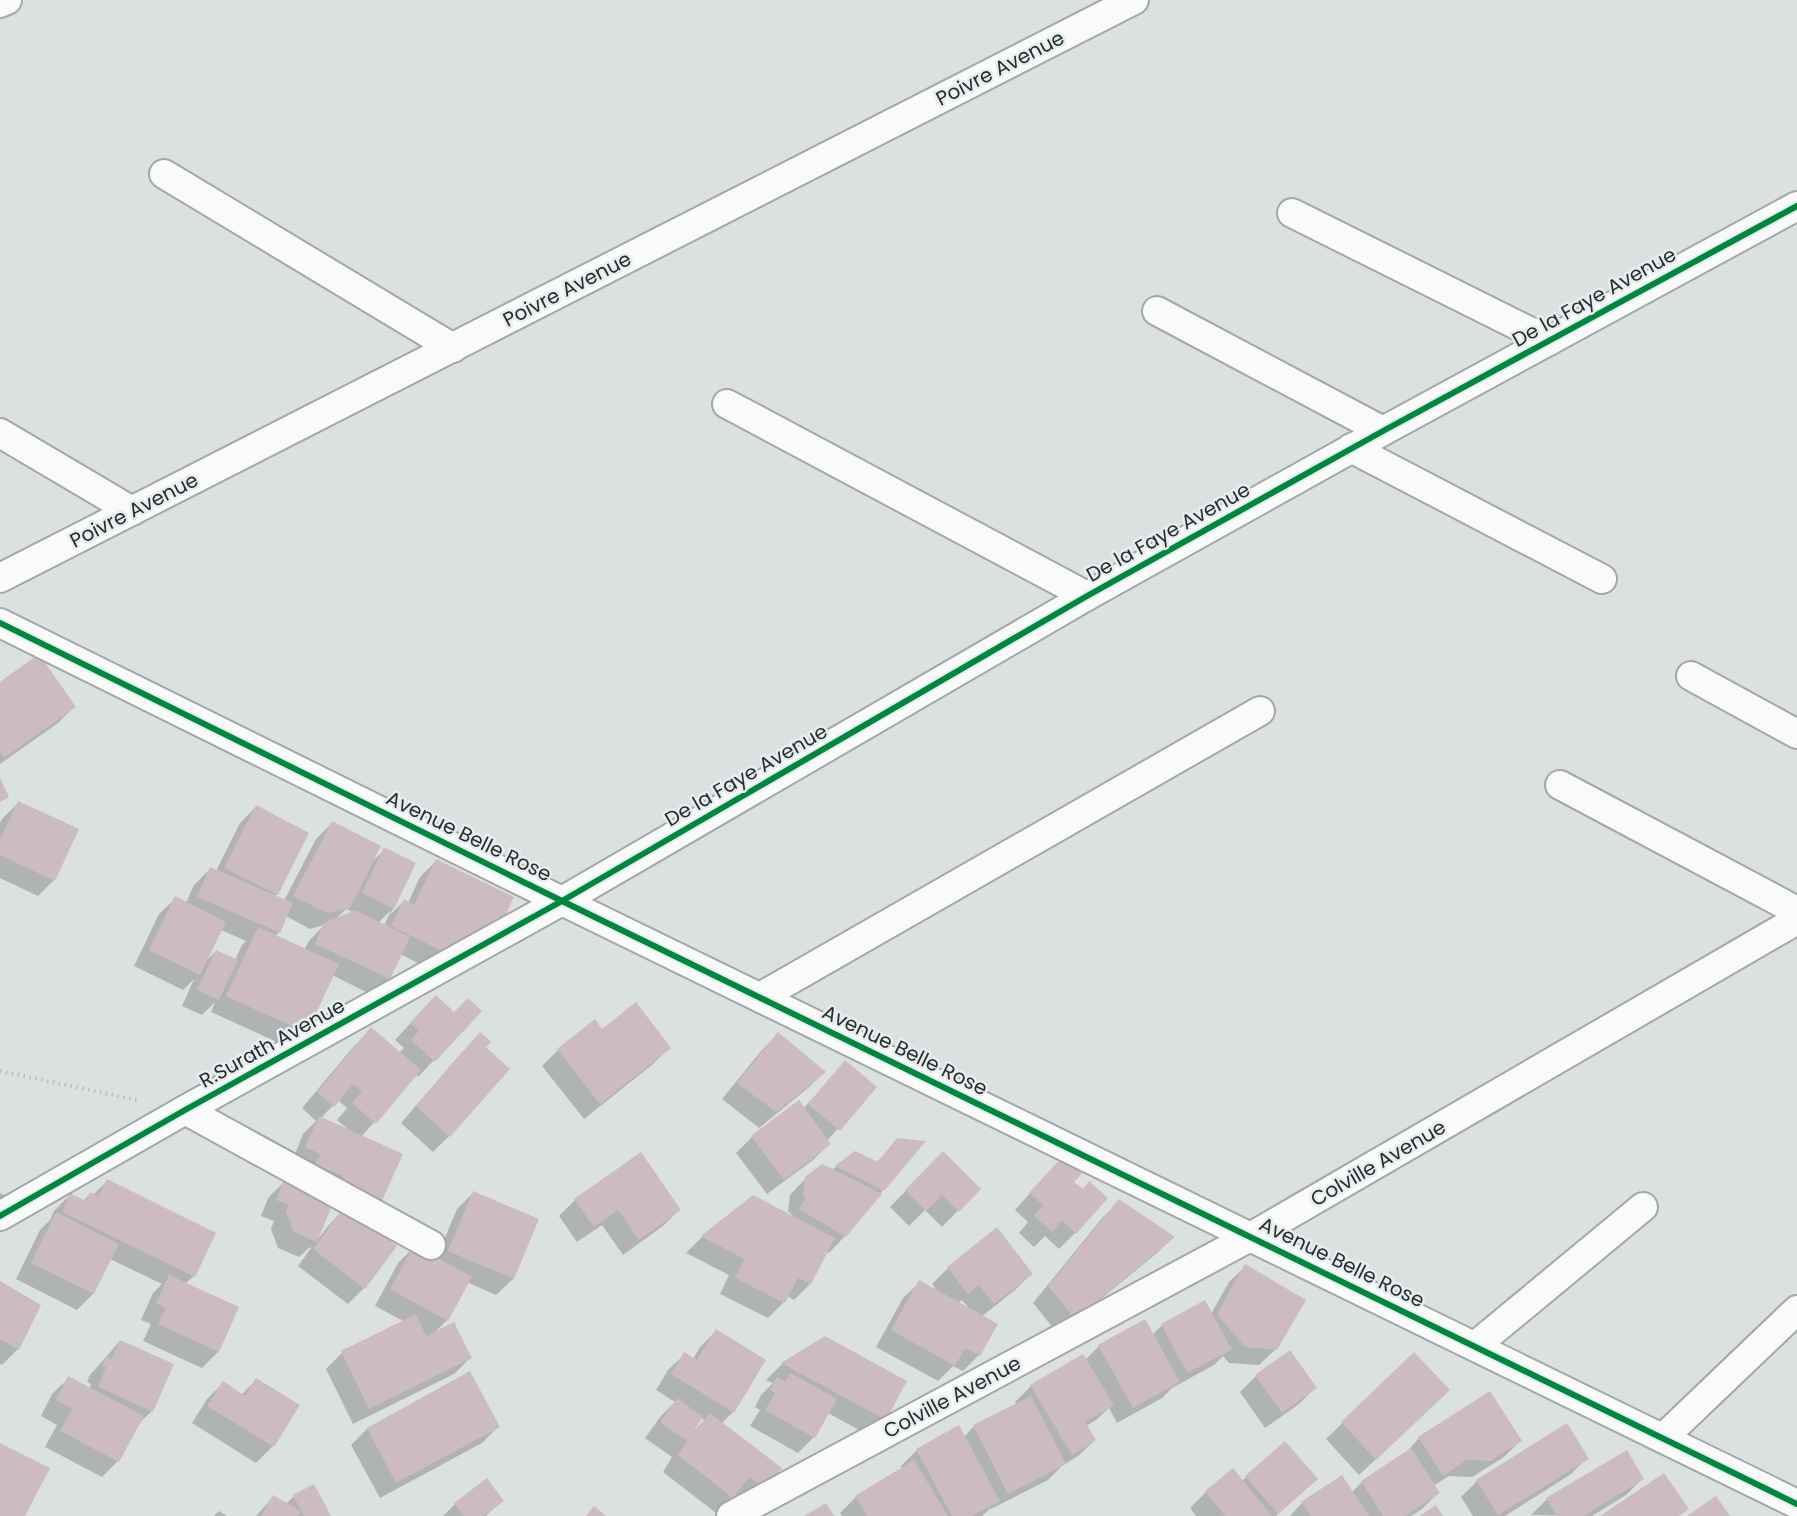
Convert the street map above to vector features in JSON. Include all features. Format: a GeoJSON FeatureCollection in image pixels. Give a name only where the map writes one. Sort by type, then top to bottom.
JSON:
{"type":"FeatureCollection","features":[{"type":"Feature","properties":{"kind":"street"},"geometry":{"type":"LineString","coordinates":[[0,3],[7,0]]}},
{"type":"Feature","properties":{"kind":"street","name":"Poivre Avenue"},"geometry":{"type":"LineString","coordinates":[[0,578],[1134,0]]}},
{"type":"Feature","properties":{"kind":"street"},"geometry":{"type":"LineString","coordinates":[[164,174],[453,348]]}},
{"type":"Feature","properties":{"kind":"street","name":"De la Faye Avenue"},"geometry":{"type":"LineString","coordinates":[[562,901],[1087,596],[1383,430],[1797,206]]}},
{"type":"Feature","properties":{"kind":"street"},"geometry":{"type":"LineString","coordinates":[[1293,213],[1549,341]]}},
{"type":"Feature","properties":{"kind":"street"},"geometry":{"type":"LineString","coordinates":[[1157,311],[1383,430]]}},
{"type":"Feature","properties":{"kind":"street"},"geometry":{"type":"LineString","coordinates":[[727,404],[1087,596]]}},
{"type":"Feature","properties":{"kind":"street"},"geometry":{"type":"LineString","coordinates":[[0,433],[132,511]]}},
{"type":"Feature","properties":{"kind":"street"},"geometry":{"type":"LineString","coordinates":[[1351,448],[1602,579]]}},
{"type":"Feature","properties":{"kind":"street","name":"Avenue Belle Rose"},"geometry":{"type":"LineString","coordinates":[[0,624],[1797,1504]]}},
{"type":"Feature","properties":{"kind":"street"},"geometry":{"type":"LineString","coordinates":[[1691,676],[1797,734]]}},
{"type":"Feature","properties":{"kind":"street"},"geometry":{"type":"LineString","coordinates":[[760,997],[1260,711]]}},
{"type":"Feature","properties":{"kind":"street"},"geometry":{"type":"LineString","coordinates":[[1560,785],[1797,911]]}},
{"type":"Feature","properties":{"kind":"street","name":"R.Surath Avenue"},"geometry":{"type":"LineString","coordinates":[[0,1216],[185,1110],[562,901]]}},
{"type":"Feature","properties":{"kind":"street","name":"Colville Avenue"},"geometry":{"type":"LineString","coordinates":[[732,1516],[1252,1236],[1797,920]]}},
{"type":"Feature","properties":{"kind":"street"},"geometry":{"type":"LineString","coordinates":[[185,1110],[431,1245]]}},
{"type":"Feature","properties":{"kind":"street"},"geometry":{"type":"LineString","coordinates":[[1475,1346],[1644,1207]]}},
{"type":"Feature","properties":{"kind":"street"},"geometry":{"type":"LineString","coordinates":[[1663,1438],[1797,1310]]}},
{"type":"Feature","properties":{"kind":"path"},"geometry":{"type":"LineString","coordinates":[[0,1071],[185,1110]]}},
{"type":"Feature","properties":{"kind":"building"},"geometry":{"type":"Polygon","coordinates":[[[39,654],[76,707],[4,758],[0,752],[0,682],[39,654]]]}},
{"type":"Feature","properties":{"kind":"building"},"geometry":{"type":"Polygon","coordinates":[[[0,778],[9,797],[0,802],[0,778]]]}},
{"type":"Feature","properties":{"kind":"building"},"geometry":{"type":"Polygon","coordinates":[[[18,801],[79,829],[55,881],[0,855],[0,839],[18,801]]]}},
{"type":"Feature","properties":{"kind":"building"},"geometry":{"type":"Polygon","coordinates":[[[256,805],[309,833],[278,895],[224,868],[256,805]]]}},
{"type":"Feature","properties":{"kind":"building"},"geometry":{"type":"Polygon","coordinates":[[[332,821],[381,846],[350,908],[327,913],[293,896],[332,821]]]}},
{"type":"Feature","properties":{"kind":"building"},"geometry":{"type":"Polygon","coordinates":[[[384,847],[416,863],[394,909],[362,893],[384,847]]]}},
{"type":"Feature","properties":{"kind":"building"},"geometry":{"type":"Polygon","coordinates":[[[436,859],[514,897],[502,923],[450,955],[391,926],[404,899],[414,905],[436,859]]]}},
{"type":"Feature","properties":{"kind":"building"},"geometry":{"type":"Polygon","coordinates":[[[210,867],[293,903],[280,933],[197,897],[210,867]]]}},
{"type":"Feature","properties":{"kind":"building"},"geometry":{"type":"Polygon","coordinates":[[[175,896],[226,922],[200,975],[149,950],[175,896]]]}},
{"type":"Feature","properties":{"kind":"building"},"geometry":{"type":"Polygon","coordinates":[[[355,910],[410,937],[390,979],[315,944],[324,923],[355,910]]]}},
{"type":"Feature","properties":{"kind":"building"},"geometry":{"type":"Polygon","coordinates":[[[258,927],[339,964],[307,1033],[226,996],[258,927]]]}},
{"type":"Feature","properties":{"kind":"building"},"geometry":{"type":"Polygon","coordinates":[[[216,950],[238,960],[219,1000],[197,990],[216,950]]]}},
{"type":"Feature","properties":{"kind":"building"},"geometry":{"type":"Polygon","coordinates":[[[436,995],[454,1012],[468,998],[482,1011],[435,1062],[411,1040],[419,1031],[410,1023],[436,995]]]}},
{"type":"Feature","properties":{"kind":"building"},"geometry":{"type":"Polygon","coordinates":[[[636,1002],[671,1048],[600,1104],[557,1049],[595,1019],[602,1029],[636,1002]]]}},
{"type":"Feature","properties":{"kind":"building"},"geometry":{"type":"Polygon","coordinates":[[[371,1027],[421,1070],[376,1124],[352,1103],[362,1091],[353,1084],[334,1107],[317,1092],[371,1027]]]}},
{"type":"Feature","properties":{"kind":"building"},"geometry":{"type":"Polygon","coordinates":[[[480,1032],[491,1042],[486,1047],[510,1069],[450,1137],[416,1106],[480,1032]]]}},
{"type":"Feature","properties":{"kind":"building"},"geometry":{"type":"Polygon","coordinates":[[[778,1032],[826,1072],[776,1112],[737,1083],[778,1032]]]}},
{"type":"Feature","properties":{"kind":"building"},"geometry":{"type":"Polygon","coordinates":[[[845,1060],[877,1087],[840,1131],[808,1104],[845,1060]]]}},
{"type":"Feature","properties":{"kind":"building"},"geometry":{"type":"Polygon","coordinates":[[[799,1100],[831,1144],[784,1180],[751,1136],[799,1100]]]}},
{"type":"Feature","properties":{"kind":"building"},"geometry":{"type":"Polygon","coordinates":[[[319,1116],[403,1154],[380,1205],[338,1186],[343,1176],[315,1164],[320,1154],[305,1147],[319,1116]]]}},
{"type":"Feature","properties":{"kind":"building"},"geometry":{"type":"Polygon","coordinates":[[[897,1138],[926,1141],[884,1191],[835,1166],[855,1151],[878,1162],[897,1138]]]}},
{"type":"Feature","properties":{"kind":"building"},"geometry":{"type":"Polygon","coordinates":[[[943,1151],[981,1189],[959,1212],[942,1195],[926,1211],[905,1190],[943,1151]]]}},
{"type":"Feature","properties":{"kind":"building"},"geometry":{"type":"Polygon","coordinates":[[[641,1152],[681,1210],[639,1240],[618,1210],[594,1227],[574,1199],[641,1152]]]}},
{"type":"Feature","properties":{"kind":"building"},"geometry":{"type":"Polygon","coordinates":[[[1063,1156],[1082,1173],[1074,1182],[1083,1189],[1089,1181],[1108,1198],[1076,1234],[1062,1220],[1052,1232],[1034,1216],[1043,1205],[1029,1193],[1063,1156]]]}},
{"type":"Feature","properties":{"kind":"building"},"geometry":{"type":"Polygon","coordinates":[[[822,1164],[882,1194],[846,1237],[799,1209],[806,1198],[803,1195],[805,1177],[822,1164]]]}},
{"type":"Feature","properties":{"kind":"building"},"geometry":{"type":"Polygon","coordinates":[[[107,1179],[216,1233],[195,1277],[62,1212],[70,1193],[86,1201],[90,1192],[98,1196],[107,1179]]]}},
{"type":"Feature","properties":{"kind":"building"},"geometry":{"type":"Polygon","coordinates":[[[284,1180],[334,1201],[317,1242],[294,1232],[286,1212],[289,1205],[276,1200],[284,1180]]]}},
{"type":"Feature","properties":{"kind":"building"},"geometry":{"type":"Polygon","coordinates":[[[473,1191],[539,1219],[514,1279],[448,1251],[473,1191]]]}},
{"type":"Feature","properties":{"kind":"building"},"geometry":{"type":"Polygon","coordinates":[[[753,1195],[835,1238],[811,1284],[798,1278],[785,1303],[735,1278],[744,1259],[701,1236],[753,1195]]]}},
{"type":"Feature","properties":{"kind":"building"},"geometry":{"type":"Polygon","coordinates":[[[1119,1199],[1175,1237],[1075,1319],[1048,1286],[1119,1199]]]}},
{"type":"Feature","properties":{"kind":"building"},"geometry":{"type":"Polygon","coordinates":[[[344,1207],[397,1246],[365,1289],[313,1249],[344,1207]]]}},
{"type":"Feature","properties":{"kind":"building"},"geometry":{"type":"Polygon","coordinates":[[[56,1212],[119,1244],[94,1294],[31,1263],[56,1212]]]}},
{"type":"Feature","properties":{"kind":"building"},"geometry":{"type":"Polygon","coordinates":[[[997,1227],[1033,1274],[994,1304],[979,1285],[968,1294],[947,1267],[997,1227]]]}},
{"type":"Feature","properties":{"kind":"building"},"geometry":{"type":"Polygon","coordinates":[[[414,1245],[472,1277],[448,1321],[390,1289],[414,1245]]]}},
{"type":"Feature","properties":{"kind":"building"},"geometry":{"type":"Polygon","coordinates":[[[1245,1264],[1306,1300],[1277,1350],[1245,1347],[1217,1314],[1245,1264]]]}},
{"type":"Feature","properties":{"kind":"building"},"geometry":{"type":"Polygon","coordinates":[[[169,1275],[239,1307],[219,1352],[158,1324],[166,1308],[156,1303],[169,1275]]]}},
{"type":"Feature","properties":{"kind":"building"},"geometry":{"type":"Polygon","coordinates":[[[919,1280],[998,1324],[980,1356],[965,1348],[955,1366],[891,1330],[919,1280]]]}},
{"type":"Feature","properties":{"kind":"building"},"geometry":{"type":"Polygon","coordinates":[[[0,1281],[41,1305],[19,1350],[0,1339],[0,1281]]]}},
{"type":"Feature","properties":{"kind":"building"},"geometry":{"type":"Polygon","coordinates":[[[1205,1300],[1232,1350],[1187,1373],[1161,1324],[1205,1300]]]}},
{"type":"Feature","properties":{"kind":"building"},"geometry":{"type":"Polygon","coordinates":[[[416,1314],[426,1336],[454,1322],[472,1358],[369,1409],[341,1351],[416,1314]]]}},
{"type":"Feature","properties":{"kind":"building"},"geometry":{"type":"Polygon","coordinates":[[[1145,1319],[1180,1382],[1133,1408],[1098,1345],[1145,1319]]]}},
{"type":"Feature","properties":{"kind":"building"},"geometry":{"type":"Polygon","coordinates":[[[716,1329],[766,1360],[734,1413],[671,1374],[684,1352],[697,1360],[716,1329]]]}},
{"type":"Feature","properties":{"kind":"building"},"geometry":{"type":"Polygon","coordinates":[[[825,1336],[907,1381],[886,1420],[781,1363],[825,1336]]]}},
{"type":"Feature","properties":{"kind":"building"},"geometry":{"type":"Polygon","coordinates":[[[120,1340],[174,1364],[153,1412],[98,1387],[106,1367],[102,1365],[106,1357],[111,1359],[120,1340]]]}},
{"type":"Feature","properties":{"kind":"building"},"geometry":{"type":"Polygon","coordinates":[[[1290,1350],[1317,1388],[1282,1413],[1255,1375],[1290,1350]]]}},
{"type":"Feature","properties":{"kind":"building"},"geometry":{"type":"Polygon","coordinates":[[[1414,1352],[1450,1390],[1376,1460],[1341,1422],[1414,1352]]]}},
{"type":"Feature","properties":{"kind":"building"},"geometry":{"type":"Polygon","coordinates":[[[1083,1354],[1114,1405],[1085,1422],[1096,1440],[1072,1455],[1030,1385],[1083,1354]]]}},
{"type":"Feature","properties":{"kind":"building"},"geometry":{"type":"Polygon","coordinates":[[[470,1371],[500,1427],[396,1483],[367,1428],[470,1371]]]}},
{"type":"Feature","properties":{"kind":"building"},"geometry":{"type":"Polygon","coordinates":[[[791,1373],[837,1399],[815,1438],[765,1410],[775,1393],[770,1390],[777,1377],[785,1382],[791,1373]]]}},
{"type":"Feature","properties":{"kind":"building"},"geometry":{"type":"Polygon","coordinates":[[[68,1376],[144,1416],[119,1462],[60,1431],[72,1409],[56,1400],[68,1376]]]}},
{"type":"Feature","properties":{"kind":"building"},"geometry":{"type":"Polygon","coordinates":[[[256,1378],[300,1405],[274,1447],[207,1406],[223,1381],[245,1396],[256,1378]]]}},
{"type":"Feature","properties":{"kind":"building"},"geometry":{"type":"Polygon","coordinates":[[[1490,1391],[1522,1441],[1490,1461],[1467,1460],[1443,1476],[1418,1437],[1490,1391]]]}},
{"type":"Feature","properties":{"kind":"building"},"geometry":{"type":"Polygon","coordinates":[[[1031,1396],[1066,1464],[1008,1494],[973,1425],[1031,1396]]]}},
{"type":"Feature","properties":{"kind":"building"},"geometry":{"type":"Polygon","coordinates":[[[677,1398],[703,1417],[689,1437],[710,1413],[782,1468],[766,1490],[749,1477],[733,1498],[678,1455],[687,1441],[660,1422],[677,1398]]]}},
{"type":"Feature","properties":{"kind":"building"},"geometry":{"type":"Polygon","coordinates":[[[1567,1423],[1589,1459],[1498,1515],[1476,1480],[1567,1423]]]}},
{"type":"Feature","properties":{"kind":"building"},"geometry":{"type":"Polygon","coordinates":[[[959,1425],[1000,1501],[972,1516],[952,1516],[916,1449],[959,1425]]]}},
{"type":"Feature","properties":{"kind":"building"},"geometry":{"type":"Polygon","coordinates":[[[1285,1441],[1318,1479],[1278,1514],[1245,1476],[1285,1441]]]}},
{"type":"Feature","properties":{"kind":"building"},"geometry":{"type":"Polygon","coordinates":[[[0,1443],[50,1468],[25,1516],[0,1516],[0,1443]]]}},
{"type":"Feature","properties":{"kind":"building"},"geometry":{"type":"Polygon","coordinates":[[[1411,1448],[1440,1493],[1405,1516],[1383,1516],[1361,1481],[1411,1448]]]}},
{"type":"Feature","properties":{"kind":"building"},"geometry":{"type":"Polygon","coordinates":[[[1627,1450],[1644,1479],[1583,1516],[1557,1516],[1546,1498],[1627,1450]]]}},
{"type":"Feature","properties":{"kind":"building"},"geometry":{"type":"Polygon","coordinates":[[[914,1460],[948,1516],[867,1516],[855,1496],[914,1460]]]}},
{"type":"Feature","properties":{"kind":"building"},"geometry":{"type":"Polygon","coordinates":[[[1233,1468],[1272,1516],[1225,1516],[1205,1491],[1233,1468]]]}},
{"type":"Feature","properties":{"kind":"building"},"geometry":{"type":"Polygon","coordinates":[[[1664,1473],[1689,1509],[1679,1516],[1600,1516],[1664,1473]]]}},
{"type":"Feature","properties":{"kind":"building"},"geometry":{"type":"Polygon","coordinates":[[[1342,1475],[1369,1516],[1311,1516],[1301,1502],[1342,1475]]]}},
{"type":"Feature","properties":{"kind":"building"},"geometry":{"type":"Polygon","coordinates":[[[487,1478],[504,1501],[484,1516],[464,1516],[454,1503],[487,1478]]]}},
{"type":"Feature","properties":{"kind":"building"},"geometry":{"type":"Polygon","coordinates":[[[314,1484],[331,1516],[304,1516],[293,1495],[314,1484]]]}},
{"type":"Feature","properties":{"kind":"building"},"geometry":{"type":"Polygon","coordinates":[[[273,1495],[301,1511],[298,1516],[261,1516],[273,1495]]]}},
{"type":"Feature","properties":{"kind":"building"},"geometry":{"type":"Polygon","coordinates":[[[1716,1496],[1730,1516],[1687,1516],[1716,1496]]]}},
{"type":"Feature","properties":{"kind":"building"},"geometry":{"type":"Polygon","coordinates":[[[826,1503],[834,1516],[804,1516],[826,1503]]]}},
{"type":"Feature","properties":{"kind":"building"},"geometry":{"type":"Polygon","coordinates":[[[1436,1505],[1443,1516],[1420,1516],[1436,1505]]]}},
{"type":"Feature","properties":{"kind":"building"},"geometry":{"type":"Polygon","coordinates":[[[594,1506],[606,1516],[586,1516],[594,1506]]]}},
{"type":"Feature","properties":{"kind":"cycle path"},"geometry":{"type":"LineString","coordinates":[[0,1216],[185,1110],[562,901],[1087,596],[1383,431],[1797,206]]}},
{"type":"Feature","properties":{"kind":"cycle path"},"geometry":{"type":"LineString","coordinates":[[0,623],[562,901],[1797,1504]]}}]}
